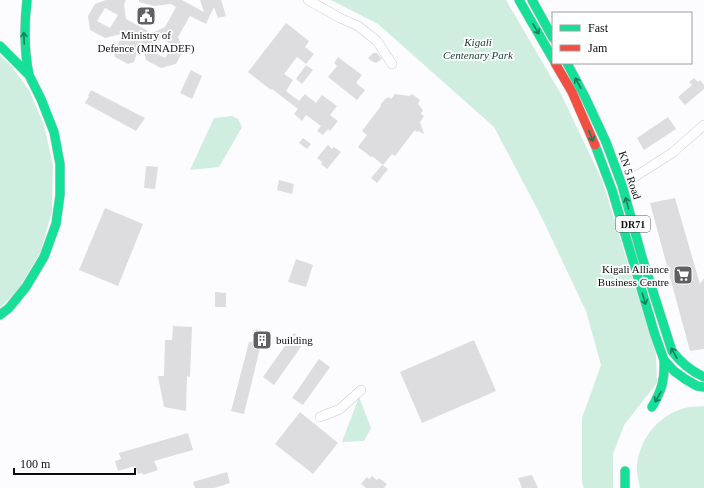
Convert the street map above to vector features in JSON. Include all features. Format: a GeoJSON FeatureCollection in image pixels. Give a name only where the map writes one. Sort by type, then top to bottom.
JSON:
{"type":"FeatureCollection","features":[{"type":"Feature","properties":{"kind":"main road"},"geometry":{"type":"LineString","coordinates":[[0,315],[9,308],[26,287],[44,257],[56,224],[60,195],[60,164],[54,132],[41,99],[29,76],[25,57],[24,20],[27,0]]}},
{"type":"Feature","properties":{"kind":"main road"},"geometry":{"type":"LineString","coordinates":[[519,0],[552,57]]}},
{"type":"Feature","properties":{"kind":"main road"},"geometry":{"type":"LineString","coordinates":[[532,0],[552,36]]}},
{"type":"Feature","properties":{"kind":"main road"},"geometry":{"type":"LineString","coordinates":[[0,46],[29,76]]}},
{"type":"Feature","properties":{"kind":"main road","name":"KN 5 Road"},"geometry":{"type":"LineString","coordinates":[[556,64],[572,92],[612,190],[655,335],[664,360]]}},
{"type":"Feature","properties":{"kind":"main road","name":"KN 5 Road"},"geometry":{"type":"LineString","coordinates":[[568,64],[586,97],[606,142],[622,185],[642,257],[672,350],[684,366],[704,377]]}},
{"type":"Feature","properties":{"kind":"main road"},"geometry":{"type":"LineString","coordinates":[[652,407],[663,387],[665,378],[664,360]]}},
{"type":"Feature","properties":{"kind":"main road","name":"DR71"},"geometry":{"type":"LineString","coordinates":[[664,360],[674,371],[685,379],[697,386],[704,387]]}},
{"type":"Feature","properties":{"kind":"main road"},"geometry":{"type":"LineString","coordinates":[[625,471],[625,488]]}},
{"type":"Feature","properties":{"kind":"street"},"geometry":{"type":"LineString","coordinates":[[308,0],[340,18],[358,26],[377,41],[392,64]]}},
{"type":"Feature","properties":{"kind":"street"},"geometry":{"type":"LineString","coordinates":[[622,185],[672,153],[704,125]]}},
{"type":"Feature","properties":{"kind":"street"},"geometry":{"type":"LineString","coordinates":[[320,417],[340,409],[361,390]]}},
{"type":"Feature","properties":{"kind":"green space","name":"Kigali Centenary Park"},"geometry":{"type":"Polygon","coordinates":[[[331,0],[506,0],[561,94],[602,180],[656,354],[657,383],[624,425],[613,454],[613,488],[584,488],[582,483],[582,418],[601,365],[586,311],[541,216],[494,127],[378,24],[331,0]]]}},
{"type":"Feature","properties":{"kind":"green space"},"geometry":{"type":"Polygon","coordinates":[[[0,55],[12,67],[29,90],[44,125],[53,165],[52,212],[40,253],[18,290],[0,308],[0,55]]]}},
{"type":"Feature","properties":{"kind":"green space"},"geometry":{"type":"Polygon","coordinates":[[[232,116],[238,119],[242,127],[219,167],[190,170],[214,118],[232,116]]]}},
{"type":"Feature","properties":{"kind":"green space"},"geometry":{"type":"Polygon","coordinates":[[[359,397],[371,428],[364,441],[342,442],[359,397]]]}},
{"type":"Feature","properties":{"kind":"green space"},"geometry":{"type":"Polygon","coordinates":[[[704,406],[704,488],[640,488],[637,472],[638,459],[645,439],[651,431],[658,423],[675,411],[687,407],[704,406]]]}},
{"type":"Feature","properties":{"kind":"building"},"geometry":{"type":"Polygon","coordinates":[[[106,0],[126,0],[124,4],[126,19],[152,33],[165,27],[176,7],[171,4],[154,6],[139,2],[139,0],[182,0],[204,12],[200,0],[221,0],[226,16],[218,18],[214,7],[206,24],[190,16],[178,37],[183,51],[176,64],[161,68],[146,60],[141,41],[134,62],[128,64],[115,57],[113,51],[125,33],[105,38],[90,30],[88,16],[95,4],[106,0]],[[105,8],[97,21],[110,28],[118,15],[105,8]],[[160,38],[152,51],[165,58],[173,45],[160,38]]]}},
{"type":"Feature","properties":{"kind":"building"},"geometry":{"type":"Polygon","coordinates":[[[286,23],[309,41],[305,47],[314,54],[306,64],[297,57],[284,74],[293,80],[286,91],[299,101],[305,94],[316,103],[322,95],[337,106],[330,115],[338,121],[330,131],[328,129],[323,135],[317,131],[321,126],[306,115],[302,121],[294,114],[298,109],[248,72],[286,23]]]}},
{"type":"Feature","properties":{"kind":"building"},"geometry":{"type":"Polygon","coordinates":[[[373,53],[377,53],[382,59],[376,63],[371,61],[368,58],[373,53]]]}},
{"type":"Feature","properties":{"kind":"building"},"geometry":{"type":"Polygon","coordinates":[[[338,57],[362,75],[356,83],[365,90],[357,100],[328,77],[337,66],[334,63],[338,57]]]}},
{"type":"Feature","properties":{"kind":"building"},"geometry":{"type":"Polygon","coordinates":[[[306,65],[313,70],[302,84],[296,79],[306,65]]]}},
{"type":"Feature","properties":{"kind":"building"},"geometry":{"type":"Polygon","coordinates":[[[191,70],[202,76],[192,99],[180,93],[191,70]]]}},
{"type":"Feature","properties":{"kind":"building"},"geometry":{"type":"Polygon","coordinates":[[[694,78],[698,82],[700,80],[704,85],[704,89],[685,105],[678,97],[692,85],[689,82],[694,78]]]}},
{"type":"Feature","properties":{"kind":"building"},"geometry":{"type":"Polygon","coordinates":[[[91,90],[145,118],[136,131],[85,103],[91,90]]]}},
{"type":"Feature","properties":{"kind":"building"},"geometry":{"type":"Polygon","coordinates":[[[395,94],[409,96],[412,94],[420,100],[418,104],[423,110],[421,114],[424,116],[420,122],[424,134],[415,130],[395,156],[392,154],[383,165],[358,147],[367,135],[362,131],[385,99],[389,97],[391,99],[395,94]]]}},
{"type":"Feature","properties":{"kind":"building"},"geometry":{"type":"Polygon","coordinates":[[[668,117],[676,129],[644,150],[637,138],[668,117]]]}},
{"type":"Feature","properties":{"kind":"building"},"geometry":{"type":"Polygon","coordinates":[[[303,138],[311,144],[307,149],[299,143],[303,138]]]}},
{"type":"Feature","properties":{"kind":"building"},"geometry":{"type":"Polygon","coordinates":[[[328,145],[332,149],[334,147],[341,152],[327,169],[317,158],[328,145]]]}},
{"type":"Feature","properties":{"kind":"building"},"geometry":{"type":"Polygon","coordinates":[[[382,165],[388,169],[377,183],[371,178],[382,165]]]}},
{"type":"Feature","properties":{"kind":"building"},"geometry":{"type":"Polygon","coordinates":[[[146,166],[158,167],[155,189],[144,188],[146,166]]]}},
{"type":"Feature","properties":{"kind":"building"},"geometry":{"type":"Polygon","coordinates":[[[279,180],[294,184],[292,194],[277,190],[279,180]]]}},
{"type":"Feature","properties":{"kind":"building","name":"Kigali Alliance Business Centre"},"geometry":{"type":"Polygon","coordinates":[[[675,198],[700,284],[704,278],[704,349],[690,351],[650,203],[675,198]]]}},
{"type":"Feature","properties":{"kind":"building"},"geometry":{"type":"Polygon","coordinates":[[[105,208],[143,224],[118,286],[79,270],[105,208]]]}},
{"type":"Feature","properties":{"kind":"building"},"geometry":{"type":"Polygon","coordinates":[[[296,259],[313,265],[306,287],[288,282],[296,259]]]}},
{"type":"Feature","properties":{"kind":"building"},"geometry":{"type":"Polygon","coordinates":[[[215,292],[226,293],[226,307],[215,307],[215,292]]]}},
{"type":"Feature","properties":{"kind":"building"},"geometry":{"type":"Polygon","coordinates":[[[173,326],[192,327],[190,377],[187,376],[186,411],[164,407],[158,376],[164,376],[165,340],[172,340],[173,326]]]}},
{"type":"Feature","properties":{"kind":"building"},"geometry":{"type":"Polygon","coordinates":[[[256,329],[272,334],[267,350],[260,348],[244,414],[231,411],[249,342],[252,342],[256,329]]]}},
{"type":"Feature","properties":{"kind":"building"},"geometry":{"type":"Polygon","coordinates":[[[294,333],[305,341],[274,385],[263,377],[294,333]]]}},
{"type":"Feature","properties":{"kind":"building"},"geometry":{"type":"Polygon","coordinates":[[[474,340],[496,391],[422,423],[400,372],[474,340]]]}},
{"type":"Feature","properties":{"kind":"building"},"geometry":{"type":"Polygon","coordinates":[[[319,359],[330,367],[303,405],[292,398],[319,359]]]}},
{"type":"Feature","properties":{"kind":"building"},"geometry":{"type":"Polygon","coordinates":[[[300,412],[338,443],[313,474],[275,444],[300,412]]]}},
{"type":"Feature","properties":{"kind":"building"},"geometry":{"type":"Polygon","coordinates":[[[188,433],[193,450],[154,461],[158,470],[143,475],[143,473],[138,474],[135,466],[118,471],[115,461],[121,459],[119,453],[188,433]]]}},
{"type":"Feature","properties":{"kind":"building"},"geometry":{"type":"Polygon","coordinates":[[[227,472],[230,483],[214,488],[195,488],[193,482],[227,472]]]}},
{"type":"Feature","properties":{"kind":"building"},"geometry":{"type":"Polygon","coordinates":[[[532,475],[538,488],[522,488],[518,478],[532,475]]]}},
{"type":"Feature","properties":{"kind":"building"},"geometry":{"type":"Polygon","coordinates":[[[372,476],[377,480],[379,478],[387,484],[384,488],[366,488],[361,484],[367,477],[369,479],[372,476]]]}},
{"type":"Feature","properties":{"kind":"traffic: fast"},"geometry":{"type":"LineString","coordinates":[[27,0],[25,38],[29,75]]}},
{"type":"Feature","properties":{"kind":"traffic: fast"},"geometry":{"type":"LineString","coordinates":[[519,0],[552,57]]}},
{"type":"Feature","properties":{"kind":"traffic: fast"},"geometry":{"type":"LineString","coordinates":[[532,0],[552,36]]}},
{"type":"Feature","properties":{"kind":"traffic: fast"},"geometry":{"type":"LineString","coordinates":[[0,46],[29,75],[41,99],[54,132],[60,164],[60,195],[56,224],[44,257],[26,287],[9,308],[0,315]]}},
{"type":"Feature","properties":{"kind":"traffic: fast"},"geometry":{"type":"LineString","coordinates":[[568,64],[606,142],[622,185],[642,257],[672,351],[686,366],[704,377]]}},
{"type":"Feature","properties":{"kind":"traffic: fast"},"geometry":{"type":"LineString","coordinates":[[595,145],[612,190],[655,335],[664,360],[674,371],[685,379],[697,386],[704,387]]}},
{"type":"Feature","properties":{"kind":"traffic: fast"},"geometry":{"type":"LineString","coordinates":[[652,407],[662,384],[664,360]]}},
{"type":"Feature","properties":{"kind":"traffic: fast"},"geometry":{"type":"LineString","coordinates":[[625,471],[625,488]]}},
{"type":"Feature","properties":{"kind":"traffic: jam"},"geometry":{"type":"LineString","coordinates":[[556,64],[572,92],[595,145]]}},
{"type":"Feature","properties":{"kind":"place","name":"Ministry of Defence (MINADEF)"},"geometry":{"type":"Point","coordinates":[146,16]}},
{"type":"Feature","properties":{"kind":"place","name":"Kigali Alliance Business Centre"},"geometry":{"type":"Point","coordinates":[683,275]}},
{"type":"Feature","properties":{"kind":"place","name":"building"},"geometry":{"type":"Point","coordinates":[262,340]}}]}
